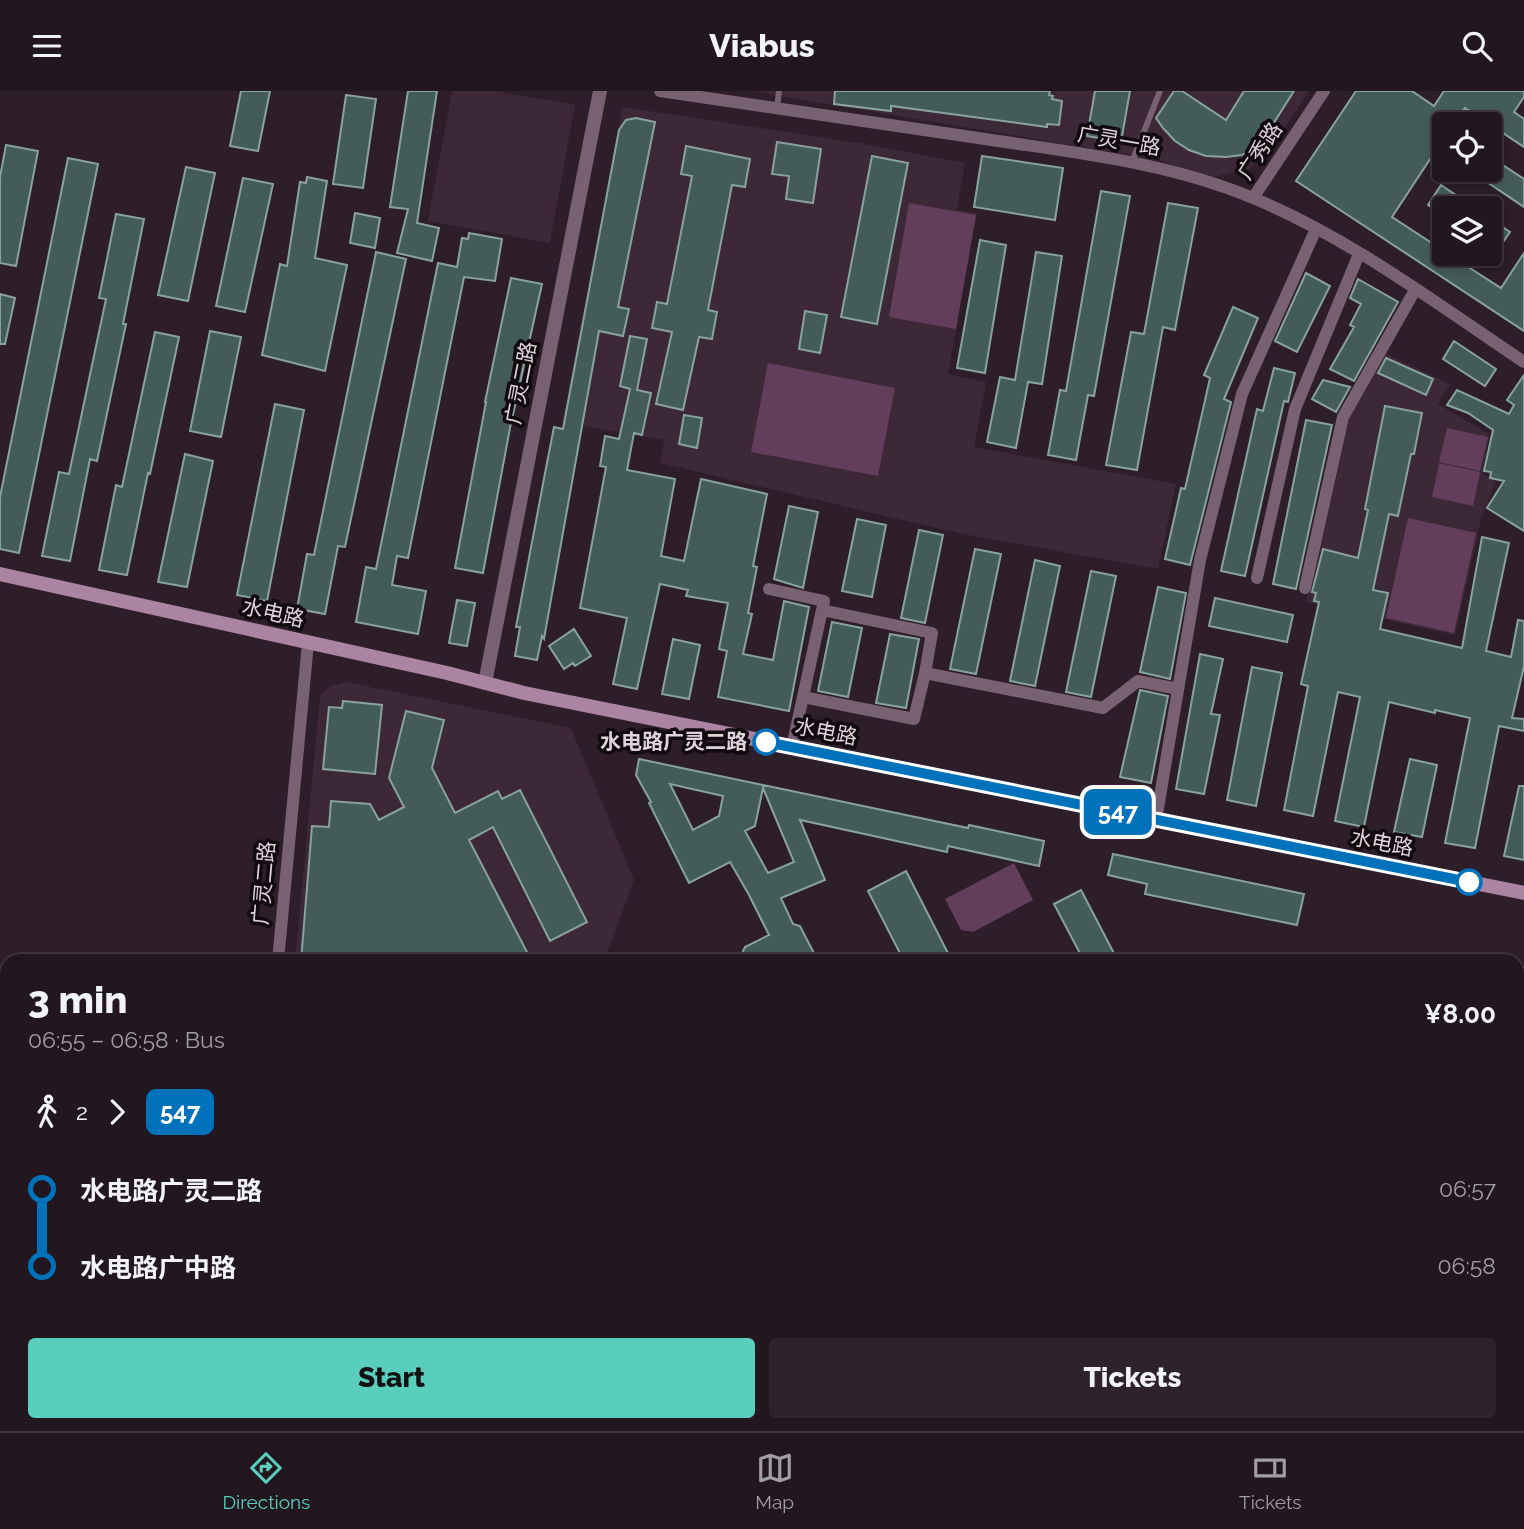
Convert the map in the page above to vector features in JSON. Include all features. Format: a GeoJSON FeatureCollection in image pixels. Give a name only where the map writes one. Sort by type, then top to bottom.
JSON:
{"type":"FeatureCollection","features":[{"type":"Feature","properties":{"kind":"main road","name":"水电路"},"geometry":{"type":"LineString","coordinates":[[0,574],[524,694],[1524,893]]}},
{"type":"Feature","properties":{"kind":"street","name":"广灵二路"},"geometry":{"type":"LineString","coordinates":[[485,683],[600,91]]}},
{"type":"Feature","properties":{"kind":"street","name":"广灵一路"},"geometry":{"type":"LineString","coordinates":[[660,91],[1132,162],[1198,178],[1253,198],[1316,229],[1359,254],[1524,362]]}},
{"type":"Feature","properties":{"kind":"street","name":"广秀路"},"geometry":{"type":"LineString","coordinates":[[1253,198],[1324,91]]}},
{"type":"Feature","properties":{"kind":"street"},"geometry":{"type":"LineString","coordinates":[[1156,820],[1200,560],[1242,394],[1316,229]]}},
{"type":"Feature","properties":{"kind":"street"},"geometry":{"type":"LineString","coordinates":[[1257,578],[1295,409],[1359,254]]}},
{"type":"Feature","properties":{"kind":"street"},"geometry":{"type":"LineString","coordinates":[[1305,588],[1343,417],[1415,291]]}},
{"type":"Feature","properties":{"kind":"street"},"geometry":{"type":"LineString","coordinates":[[769,589],[824,601],[792,747]]}},
{"type":"Feature","properties":{"kind":"street"},"geometry":{"type":"LineString","coordinates":[[803,697],[914,719],[925,673],[932,633],[822,610]]}},
{"type":"Feature","properties":{"kind":"street","name":"广灵二路"},"geometry":{"type":"LineString","coordinates":[[279,954],[308,643]]}},
{"type":"Feature","properties":{"kind":"street"},"geometry":{"type":"LineString","coordinates":[[925,673],[1103,708],[1139,681],[1178,689]]}},
{"type":"Feature","properties":{"kind":"lane"},"geometry":{"type":"LineString","coordinates":[[777,108],[779,91]]}},
{"type":"Feature","properties":{"kind":"lane"},"geometry":{"type":"LineString","coordinates":[[1132,162],[1160,91]]}},
{"type":"Feature","properties":{"kind":"shaded area"},"geometry":{"type":"Polygon","coordinates":[[[452,91],[496,91],[575,105],[550,243],[428,221],[452,91]]]}},
{"type":"Feature","properties":{"kind":"shaded area"},"geometry":{"type":"Polygon","coordinates":[[[750,91],[1309,91],[1267,154],[1250,169],[1213,177],[1154,159],[750,91]]]}},
{"type":"Feature","properties":{"kind":"shaded area"},"geometry":{"type":"Polygon","coordinates":[[[623,107],[859,143],[965,163],[957,210],[977,213],[948,374],[986,382],[974,447],[1176,484],[1158,569],[958,533],[660,463],[664,440],[562,422],[623,107]]]}},
{"type":"Feature","properties":{"kind":"shaded area"},"geometry":{"type":"Polygon","coordinates":[[[909,203],[976,215],[956,329],[889,317],[909,203]]]}},
{"type":"Feature","properties":{"kind":"shaded area"},"geometry":{"type":"Polygon","coordinates":[[[1384,353],[1450,384],[1438,404],[1489,434],[1483,474],[1496,482],[1482,516],[1455,635],[1306,602],[1346,420],[1384,353]]]}},
{"type":"Feature","properties":{"kind":"shaded area"},"geometry":{"type":"Polygon","coordinates":[[[768,363],[895,388],[878,476],[751,452],[768,363]]]}},
{"type":"Feature","properties":{"kind":"shaded area"},"geometry":{"type":"Polygon","coordinates":[[[1447,428],[1488,437],[1480,471],[1439,462],[1447,428]]]}},
{"type":"Feature","properties":{"kind":"shaded area"},"geometry":{"type":"Polygon","coordinates":[[[1439,463],[1480,472],[1473,506],[1432,497],[1439,463]]]}},
{"type":"Feature","properties":{"kind":"shaded area"},"geometry":{"type":"Polygon","coordinates":[[[1408,518],[1476,533],[1454,633],[1386,618],[1408,518]]]}},
{"type":"Feature","properties":{"kind":"shaded area"},"geometry":{"type":"Polygon","coordinates":[[[346,682],[571,728],[634,880],[607,953],[296,954],[320,696],[330,686],[346,682]]]}},
{"type":"Feature","properties":{"kind":"shaded area"},"geometry":{"type":"Polygon","coordinates":[[[1014,863],[1033,900],[973,932],[961,930],[945,899],[1014,863]]]}},
{"type":"Feature","properties":{"kind":"building"},"geometry":{"type":"Polygon","coordinates":[[[241,91],[270,91],[258,151],[230,146],[241,91]]]}},
{"type":"Feature","properties":{"kind":"building"},"geometry":{"type":"Polygon","coordinates":[[[408,91],[437,91],[417,223],[439,228],[432,261],[397,253],[408,209],[390,207],[408,91]]]}},
{"type":"Feature","properties":{"kind":"building"},"geometry":{"type":"Polygon","coordinates":[[[835,91],[1050,91],[1052,99],[1062,101],[1059,125],[1047,124],[1047,127],[891,106],[891,111],[834,104],[835,91]]]}},
{"type":"Feature","properties":{"kind":"building"},"geometry":{"type":"Polygon","coordinates":[[[1095,91],[1130,91],[1121,142],[1087,136],[1095,91]]]}},
{"type":"Feature","properties":{"kind":"building"},"geometry":{"type":"Polygon","coordinates":[[[1174,91],[1182,91],[1226,120],[1244,91],[1294,91],[1261,143],[1242,155],[1226,157],[1206,156],[1189,150],[1175,141],[1163,128],[1156,118],[1174,91]]]}},
{"type":"Feature","properties":{"kind":"building"},"geometry":{"type":"Polygon","coordinates":[[[1356,91],[1412,91],[1434,106],[1444,91],[1524,91],[1524,97],[1514,112],[1524,119],[1524,147],[1502,132],[1502,112],[1471,112],[1465,108],[1462,112],[1432,112],[1432,156],[1392,217],[1432,243],[1432,266],[1467,266],[1501,288],[1524,253],[1524,331],[1296,181],[1356,91]]]}},
{"type":"Feature","properties":{"kind":"building"},"geometry":{"type":"Polygon","coordinates":[[[346,95],[376,99],[363,188],[333,184],[346,95]]]}},
{"type":"Feature","properties":{"kind":"building"},"geometry":{"type":"Polygon","coordinates":[[[636,118],[655,122],[618,307],[629,309],[623,336],[599,331],[544,639],[542,636],[537,660],[515,656],[520,627],[516,627],[554,427],[563,429],[619,130],[626,120],[636,118]]]}},
{"type":"Feature","properties":{"kind":"building"},"geometry":{"type":"Polygon","coordinates":[[[777,142],[821,149],[813,203],[786,199],[789,176],[772,174],[777,142]]]}},
{"type":"Feature","properties":{"kind":"building"},"geometry":{"type":"Polygon","coordinates":[[[6,145],[38,151],[16,266],[0,263],[0,177],[6,145]]]}},
{"type":"Feature","properties":{"kind":"building"},"geometry":{"type":"Polygon","coordinates":[[[686,146],[750,159],[745,187],[732,185],[708,310],[717,312],[712,339],[699,337],[683,410],[656,404],[672,332],[652,328],[657,302],[667,304],[692,176],[681,174],[686,146]]]}},
{"type":"Feature","properties":{"kind":"building"},"geometry":{"type":"Polygon","coordinates":[[[872,156],[908,163],[877,324],[841,317],[872,156]]]}},
{"type":"Feature","properties":{"kind":"building"},"geometry":{"type":"Polygon","coordinates":[[[982,156],[1063,168],[1055,220],[974,207],[982,156]]]}},
{"type":"Feature","properties":{"kind":"building"},"geometry":{"type":"Polygon","coordinates":[[[68,158],[98,164],[19,553],[0,549],[0,497],[68,158]]]}},
{"type":"Feature","properties":{"kind":"building"},"geometry":{"type":"Polygon","coordinates":[[[1502,165],[1524,179],[1524,207],[1487,182],[1502,182],[1502,165]]]}},
{"type":"Feature","properties":{"kind":"building"},"geometry":{"type":"Polygon","coordinates":[[[186,167],[215,173],[188,301],[158,295],[186,167]]]}},
{"type":"Feature","properties":{"kind":"building"},"geometry":{"type":"Polygon","coordinates":[[[307,177],[327,181],[315,258],[347,265],[325,371],[262,355],[280,264],[287,266],[300,182],[306,183],[307,177]]]}},
{"type":"Feature","properties":{"kind":"building"},"geometry":{"type":"Polygon","coordinates":[[[243,178],[273,184],[245,312],[216,306],[243,178]]]}},
{"type":"Feature","properties":{"kind":"building"},"geometry":{"type":"Polygon","coordinates":[[[1441,185],[1457,196],[1434,196],[1441,185]]]}},
{"type":"Feature","properties":{"kind":"building"},"geometry":{"type":"Polygon","coordinates":[[[1101,191],[1130,196],[1094,396],[1088,395],[1076,460],[1048,455],[1060,390],[1066,391],[1101,191]]]}},
{"type":"Feature","properties":{"kind":"building"},"geometry":{"type":"Polygon","coordinates":[[[1168,203],[1198,208],[1175,330],[1163,327],[1137,470],[1106,465],[1131,332],[1144,334],[1168,203]]]}},
{"type":"Feature","properties":{"kind":"building"},"geometry":{"type":"Polygon","coordinates":[[[355,213],[380,218],[375,248],[350,243],[355,213]]]}},
{"type":"Feature","properties":{"kind":"building"},"geometry":{"type":"Polygon","coordinates":[[[116,214],[144,219],[123,324],[126,324],[97,461],[90,459],[70,561],[42,556],[59,472],[69,474],[106,299],[99,298],[116,214]]]}},
{"type":"Feature","properties":{"kind":"building"},"geometry":{"type":"Polygon","coordinates":[[[1502,227],[1510,232],[1502,244],[1502,227]]]}},
{"type":"Feature","properties":{"kind":"building"},"geometry":{"type":"Polygon","coordinates":[[[469,233],[502,239],[495,281],[464,277],[408,558],[397,556],[392,585],[426,591],[418,634],[356,622],[366,567],[376,569],[438,263],[457,267],[462,238],[468,239],[469,233]]]}},
{"type":"Feature","properties":{"kind":"building"},"geometry":{"type":"Polygon","coordinates":[[[980,240],[1006,245],[985,373],[957,368],[980,240]]]}},
{"type":"Feature","properties":{"kind":"building"},"geometry":{"type":"Polygon","coordinates":[[[376,252],[406,259],[345,547],[338,546],[325,614],[297,609],[307,554],[314,555],[376,252]]]}},
{"type":"Feature","properties":{"kind":"building"},"geometry":{"type":"Polygon","coordinates":[[[1036,252],[1062,256],[1042,384],[1028,382],[1016,448],[987,442],[1000,377],[1015,380],[1036,252]]]}},
{"type":"Feature","properties":{"kind":"building"},"geometry":{"type":"Polygon","coordinates":[[[1306,273],[1330,286],[1297,352],[1275,341],[1306,273]]]}},
{"type":"Feature","properties":{"kind":"building"},"geometry":{"type":"Polygon","coordinates":[[[511,278],[542,284],[510,428],[483,573],[455,568],[511,278]]]}},
{"type":"Feature","properties":{"kind":"building"},"geometry":{"type":"Polygon","coordinates":[[[1358,279],[1398,302],[1354,381],[1330,369],[1354,327],[1350,325],[1361,304],[1350,298],[1358,279]]]}},
{"type":"Feature","properties":{"kind":"building"},"geometry":{"type":"Polygon","coordinates":[[[0,294],[15,298],[5,344],[0,344],[0,294]]]}},
{"type":"Feature","properties":{"kind":"building"},"geometry":{"type":"Polygon","coordinates":[[[1233,307],[1258,318],[1224,399],[1231,402],[1190,565],[1165,559],[1181,488],[1185,489],[1210,378],[1204,375],[1233,307]]]}},
{"type":"Feature","properties":{"kind":"building"},"geometry":{"type":"Polygon","coordinates":[[[805,311],[827,315],[820,353],[799,349],[805,311]]]}},
{"type":"Feature","properties":{"kind":"building"},"geometry":{"type":"Polygon","coordinates":[[[210,331],[241,337],[221,437],[190,431],[210,331]]]}},
{"type":"Feature","properties":{"kind":"building"},"geometry":{"type":"Polygon","coordinates":[[[155,332],[179,337],[127,575],[99,570],[116,485],[122,487],[155,332]]]}},
{"type":"Feature","properties":{"kind":"building"},"geometry":{"type":"Polygon","coordinates":[[[630,336],[647,339],[637,390],[651,393],[642,435],[634,433],[627,470],[675,479],[661,556],[684,561],[701,479],[767,494],[753,566],[757,567],[748,613],[752,614],[743,654],[773,660],[784,601],[809,607],[789,711],[718,697],[727,651],[719,649],[728,603],[686,596],[688,590],[660,584],[637,689],[613,684],[627,618],[580,608],[606,467],[600,466],[605,436],[619,439],[630,389],[620,386],[630,336]]]}},
{"type":"Feature","properties":{"kind":"building"},"geometry":{"type":"Polygon","coordinates":[[[1454,341],[1496,369],[1485,386],[1443,359],[1454,341]]]}},
{"type":"Feature","properties":{"kind":"building"},"geometry":{"type":"Polygon","coordinates":[[[1386,358],[1433,379],[1426,395],[1378,373],[1386,358]]]}},
{"type":"Feature","properties":{"kind":"building"},"geometry":{"type":"Polygon","coordinates":[[[1274,368],[1295,373],[1288,402],[1284,401],[1245,576],[1221,571],[1257,409],[1263,411],[1274,368]]]}},
{"type":"Feature","properties":{"kind":"building"},"geometry":{"type":"Polygon","coordinates":[[[1524,375],[1524,531],[1487,508],[1504,481],[1490,478],[1491,472],[1484,471],[1493,430],[1468,413],[1447,405],[1457,390],[1509,414],[1514,405],[1507,400],[1524,375]]]}},
{"type":"Feature","properties":{"kind":"building"},"geometry":{"type":"Polygon","coordinates":[[[1323,380],[1350,387],[1336,412],[1312,399],[1323,380]]]}},
{"type":"Feature","properties":{"kind":"building"},"geometry":{"type":"Polygon","coordinates":[[[275,404],[304,410],[267,601],[237,595],[275,404]]]}},
{"type":"Feature","properties":{"kind":"building"},"geometry":{"type":"Polygon","coordinates":[[[1385,406],[1422,413],[1398,516],[1389,514],[1373,590],[1388,593],[1380,629],[1462,648],[1482,537],[1509,543],[1486,651],[1511,657],[1518,620],[1524,621],[1524,666],[1512,718],[1524,719],[1524,731],[1499,726],[1475,848],[1445,843],[1470,718],[1435,710],[1435,713],[1389,702],[1364,827],[1335,821],[1360,697],[1338,692],[1313,816],[1284,810],[1308,686],[1301,684],[1319,602],[1314,601],[1316,593],[1312,592],[1323,549],[1358,558],[1385,406]]]}},
{"type":"Feature","properties":{"kind":"building"},"geometry":{"type":"Polygon","coordinates":[[[684,415],[702,418],[697,448],[679,444],[684,415]]]}},
{"type":"Feature","properties":{"kind":"building"},"geometry":{"type":"Polygon","coordinates":[[[1306,420],[1332,425],[1296,589],[1273,584],[1306,420]]]}},
{"type":"Feature","properties":{"kind":"building"},"geometry":{"type":"Polygon","coordinates":[[[185,454],[213,461],[187,587],[158,582],[185,454]]]}},
{"type":"Feature","properties":{"kind":"building"},"geometry":{"type":"Polygon","coordinates":[[[789,506],[818,512],[803,588],[774,579],[789,506]]]}},
{"type":"Feature","properties":{"kind":"building"},"geometry":{"type":"Polygon","coordinates":[[[857,519],[886,525],[872,597],[842,591],[857,519]]]}},
{"type":"Feature","properties":{"kind":"building"},"geometry":{"type":"Polygon","coordinates":[[[919,530],[943,535],[925,623],[901,618],[919,530]]]}},
{"type":"Feature","properties":{"kind":"building"},"geometry":{"type":"Polygon","coordinates":[[[975,549],[1001,554],[976,674],[950,669],[975,549]]]}},
{"type":"Feature","properties":{"kind":"building"},"geometry":{"type":"Polygon","coordinates":[[[1035,560],[1060,566],[1035,686],[1010,681],[1035,560]]]}},
{"type":"Feature","properties":{"kind":"building"},"geometry":{"type":"Polygon","coordinates":[[[1091,571],[1116,576],[1091,697],[1066,692],[1091,571]]]}},
{"type":"Feature","properties":{"kind":"building"},"geometry":{"type":"Polygon","coordinates":[[[1158,587],[1186,593],[1170,679],[1140,672],[1158,587]]]}},
{"type":"Feature","properties":{"kind":"building"},"geometry":{"type":"Polygon","coordinates":[[[1215,598],[1293,615],[1287,642],[1209,626],[1215,598]]]}},
{"type":"Feature","properties":{"kind":"building"},"geometry":{"type":"Polygon","coordinates":[[[457,600],[475,603],[467,646],[449,643],[457,600]]]}},
{"type":"Feature","properties":{"kind":"building"},"geometry":{"type":"Polygon","coordinates":[[[832,622],[862,628],[848,697],[818,691],[832,622]]]}},
{"type":"Feature","properties":{"kind":"building"},"geometry":{"type":"Polygon","coordinates":[[[574,629],[591,656],[564,669],[549,646],[574,629]]]}},
{"type":"Feature","properties":{"kind":"building"},"geometry":{"type":"Polygon","coordinates":[[[890,634],[919,639],[906,708],[876,703],[890,634]]]}},
{"type":"Feature","properties":{"kind":"building"},"geometry":{"type":"Polygon","coordinates":[[[673,639],[700,645],[689,699],[662,694],[673,639]]]}},
{"type":"Feature","properties":{"kind":"building"},"geometry":{"type":"Polygon","coordinates":[[[1200,654],[1223,659],[1211,714],[1220,715],[1204,794],[1176,789],[1200,654]]]}},
{"type":"Feature","properties":{"kind":"building"},"geometry":{"type":"Polygon","coordinates":[[[1252,667],[1282,673],[1256,806],[1227,800],[1252,667]]]}},
{"type":"Feature","properties":{"kind":"building"},"geometry":{"type":"Polygon","coordinates":[[[1140,690],[1168,696],[1151,783],[1120,777],[1140,690]]]}},
{"type":"Feature","properties":{"kind":"building"},"geometry":{"type":"Polygon","coordinates":[[[343,701],[382,705],[375,774],[323,769],[329,707],[342,708],[343,701]]]}},
{"type":"Feature","properties":{"kind":"building"},"geometry":{"type":"Polygon","coordinates":[[[406,711],[444,720],[432,768],[455,813],[498,791],[502,799],[520,790],[587,922],[550,941],[493,827],[469,840],[528,954],[302,954],[312,826],[329,827],[331,801],[370,804],[379,820],[404,807],[389,778],[406,711]]]}},
{"type":"Feature","properties":{"kind":"building"},"geometry":{"type":"Polygon","coordinates":[[[639,759],[968,828],[969,825],[1044,841],[1039,866],[948,846],[947,852],[800,820],[825,880],[781,898],[793,924],[800,926],[814,954],[744,954],[745,947],[769,935],[730,862],[689,883],[649,803],[651,802],[636,775],[639,759]],[[670,784],[693,830],[719,816],[723,796],[670,784]],[[763,788],[755,826],[745,831],[768,873],[794,862],[763,788]]]}},
{"type":"Feature","properties":{"kind":"building"},"geometry":{"type":"Polygon","coordinates":[[[1410,759],[1437,765],[1422,837],[1394,832],[1410,759]]]}},
{"type":"Feature","properties":{"kind":"building"},"geometry":{"type":"Polygon","coordinates":[[[1519,786],[1524,786],[1524,860],[1504,856],[1519,786]]]}},
{"type":"Feature","properties":{"kind":"building"},"geometry":{"type":"Polygon","coordinates":[[[1113,854],[1304,894],[1297,925],[1145,894],[1147,884],[1108,875],[1113,854]]]}},
{"type":"Feature","properties":{"kind":"building"},"geometry":{"type":"Polygon","coordinates":[[[906,871],[948,954],[900,954],[868,891],[906,871]]]}},
{"type":"Feature","properties":{"kind":"building"},"geometry":{"type":"Polygon","coordinates":[[[1081,890],[1114,954],[1080,954],[1054,904],[1081,890]]]}},
{"type":"Feature","properties":{"kind":"bus line","name":"547"},"geometry":{"type":"LineString","coordinates":[[766,742],[1469,882]]}},
{"type":"Feature","properties":{"kind":"place","name":"水电路广灵二路"},"geometry":{"type":"Point","coordinates":[766,742]}}]}
